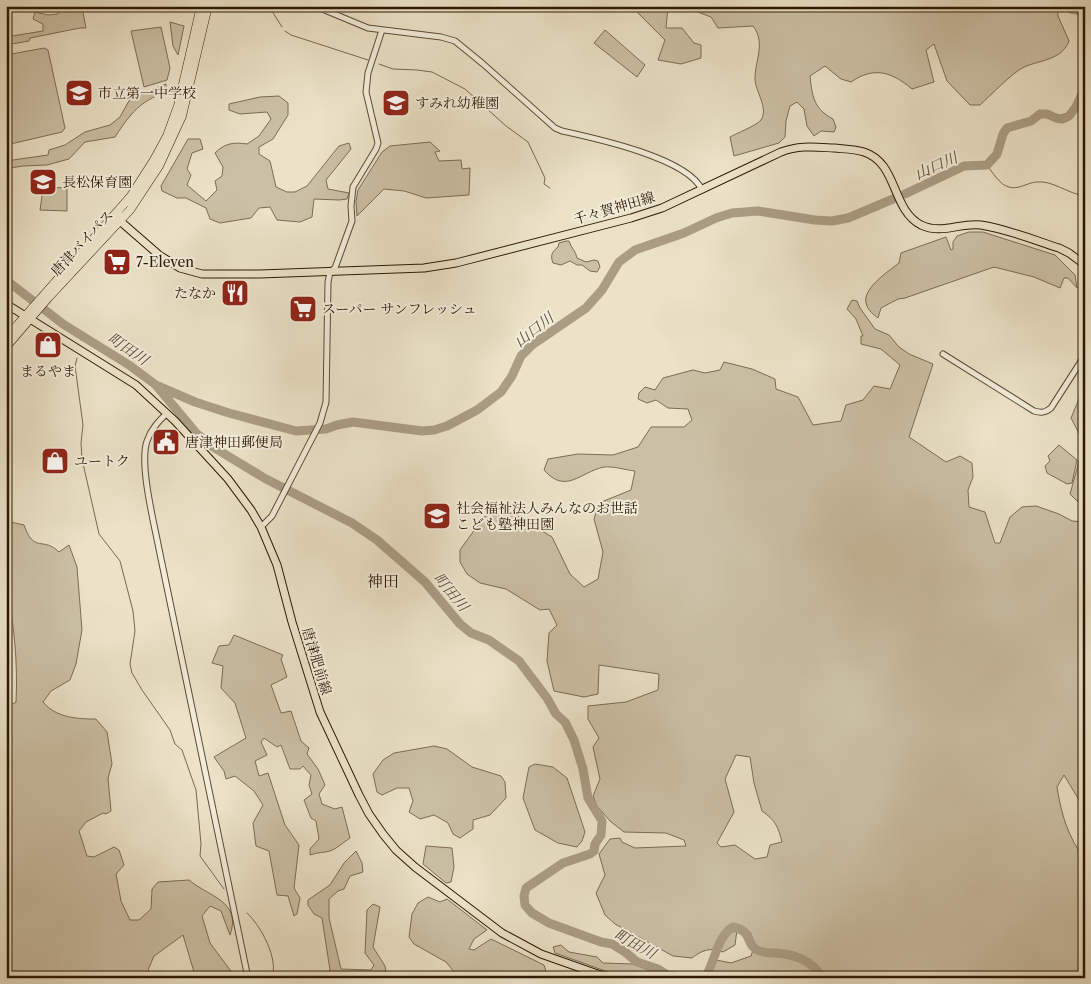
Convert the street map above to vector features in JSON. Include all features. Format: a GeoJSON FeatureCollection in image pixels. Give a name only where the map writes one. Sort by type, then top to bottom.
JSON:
{"type":"FeatureCollection","features":[{"type":"Feature","properties":{"kind":"highway","name":"唐津バイパス"},"geometry":{"type":"LineString","coordinates":[[6,347],[28,317],[143,179],[166,136],[178,106],[201,6]]}},
{"type":"Feature","properties":{"kind":"highway","name":"唐津バイパス"},"geometry":{"type":"LineString","coordinates":[[42,300],[120,221],[148,186],[172,141],[182,116],[208,6]]}},
{"type":"Feature","properties":{"kind":"highway","name":"唐津バイパス"},"geometry":{"type":"LineString","coordinates":[[6,338],[28,317]]}},
{"type":"Feature","properties":{"kind":"main road","name":"千々賀神田線"},"geometry":{"type":"LineString","coordinates":[[120,221],[171,264],[187,271],[214,274],[424,268],[456,263],[662,208],[792,148],[812,146],[858,150],[871,154],[884,166],[906,212],[922,225],[944,230],[972,225],[988,226],[1059,248],[1085,265]]}},
{"type":"Feature","properties":{"kind":"main road"},"geometry":{"type":"LineString","coordinates":[[118,211],[120,221]]}},
{"type":"Feature","properties":{"kind":"main road","name":"唐津肥前線"},"geometry":{"type":"LineString","coordinates":[[6,304],[136,385],[167,413],[228,479],[251,510],[261,527],[277,565],[299,646],[320,712],[363,802],[383,834],[396,850],[415,867],[502,933],[541,954],[609,978]]}},
{"type":"Feature","properties":{"kind":"street"},"geometry":{"type":"LineString","coordinates":[[315,6],[368,28],[441,37],[455,41],[556,128],[637,150],[677,168],[699,183],[702,190]]}},
{"type":"Feature","properties":{"kind":"street"},"geometry":{"type":"LineString","coordinates":[[261,527],[272,516],[320,423],[326,402],[328,282],[330,272],[335,268],[352,221],[353,187],[378,143],[366,92],[368,73],[382,30]]}},
{"type":"Feature","properties":{"kind":"street"},"geometry":{"type":"LineString","coordinates":[[943,354],[1040,413],[1044,413],[1051,408],[1085,355]]}},
{"type":"Feature","properties":{"kind":"street"},"geometry":{"type":"LineString","coordinates":[[167,413],[150,432],[145,447],[144,456],[148,489],[158,549],[248,978]]}},
{"type":"Feature","properties":{"kind":"shaded area"},"geometry":{"type":"Polygon","coordinates":[[[59,6],[82,8],[86,28],[30,38],[29,41],[6,45],[6,37],[43,31],[43,24],[33,19],[35,12],[48,15],[58,14],[59,6]]]}},
{"type":"Feature","properties":{"kind":"shaded area"},"geometry":{"type":"Polygon","coordinates":[[[631,6],[668,6],[666,28],[682,28],[694,43],[701,45],[701,58],[681,64],[658,60],[665,40],[631,6]]]}},
{"type":"Feature","properties":{"kind":"shaded area"},"geometry":{"type":"Polygon","coordinates":[[[687,6],[1058,6],[1058,16],[1069,41],[1066,47],[1056,56],[1019,70],[980,105],[970,105],[947,81],[934,44],[926,50],[934,82],[912,89],[897,78],[883,73],[867,74],[851,82],[841,79],[825,66],[810,76],[815,101],[822,111],[833,119],[836,127],[834,132],[821,131],[814,136],[807,126],[804,109],[797,102],[790,106],[786,121],[785,137],[779,143],[734,156],[730,137],[755,125],[761,120],[763,115],[763,105],[755,79],[759,52],[757,32],[753,26],[718,28],[711,17],[687,6]]]}},
{"type":"Feature","properties":{"kind":"shaded area"},"geometry":{"type":"Polygon","coordinates":[[[170,22],[184,26],[178,55],[173,46],[170,22]]]}},
{"type":"Feature","properties":{"kind":"shaded area"},"geometry":{"type":"Polygon","coordinates":[[[161,27],[170,68],[167,80],[144,87],[131,31],[161,27]]]}},
{"type":"Feature","properties":{"kind":"shaded area"},"geometry":{"type":"Polygon","coordinates":[[[605,30],[645,65],[637,77],[594,43],[605,30]]]}},
{"type":"Feature","properties":{"kind":"shaded area"},"geometry":{"type":"Polygon","coordinates":[[[44,48],[48,50],[65,128],[62,132],[6,145],[6,55],[44,48]]]}},
{"type":"Feature","properties":{"kind":"shaded area"},"geometry":{"type":"Polygon","coordinates":[[[166,84],[166,92],[136,109],[115,137],[85,142],[69,159],[47,165],[10,168],[7,184],[6,161],[48,155],[49,150],[65,145],[85,132],[110,125],[120,117],[130,99],[166,84]]]}},
{"type":"Feature","properties":{"kind":"shaded area"},"geometry":{"type":"Polygon","coordinates":[[[279,96],[288,103],[288,115],[273,139],[259,147],[259,154],[270,161],[276,187],[287,192],[295,192],[307,186],[339,146],[349,143],[351,149],[326,180],[328,189],[349,193],[347,199],[314,199],[312,217],[300,222],[277,220],[270,207],[259,208],[251,218],[220,223],[210,219],[206,208],[186,198],[177,198],[162,191],[161,186],[188,139],[200,139],[203,149],[192,153],[187,169],[191,175],[187,185],[206,201],[217,190],[215,181],[222,176],[223,167],[215,153],[222,147],[230,144],[247,144],[259,136],[271,119],[267,112],[240,114],[229,110],[229,104],[260,97],[279,96]]]}},
{"type":"Feature","properties":{"kind":"shaded area"},"geometry":{"type":"Polygon","coordinates":[[[430,142],[440,151],[435,152],[439,161],[461,160],[462,169],[470,168],[469,195],[426,198],[404,191],[384,189],[357,216],[356,201],[358,190],[382,152],[390,146],[430,142]]]}},
{"type":"Feature","properties":{"kind":"shaded area"},"geometry":{"type":"Polygon","coordinates":[[[67,187],[67,211],[40,210],[43,189],[67,187]]]}},
{"type":"Feature","properties":{"kind":"shaded area"},"geometry":{"type":"Polygon","coordinates":[[[969,232],[983,232],[1055,255],[1075,275],[1077,288],[1068,278],[1064,278],[1060,288],[1034,277],[994,267],[898,299],[881,308],[878,318],[873,314],[867,306],[867,294],[882,276],[899,263],[901,253],[946,237],[951,250],[957,236],[969,232]]]}},
{"type":"Feature","properties":{"kind":"shaded area"},"geometry":{"type":"Polygon","coordinates":[[[569,241],[577,258],[586,262],[598,261],[600,267],[597,272],[590,271],[582,265],[577,265],[570,261],[561,265],[553,263],[553,252],[559,243],[569,241]]]}},
{"type":"Feature","properties":{"kind":"shaded area"},"geometry":{"type":"Polygon","coordinates":[[[852,300],[857,301],[875,329],[889,335],[899,347],[909,354],[933,364],[909,437],[946,462],[960,456],[972,463],[973,477],[968,490],[969,507],[985,512],[995,543],[1000,543],[1010,517],[1022,507],[1036,506],[1072,521],[1085,522],[1085,810],[1064,775],[1057,787],[1066,825],[1074,843],[1085,859],[1085,978],[625,978],[555,953],[553,947],[561,945],[569,952],[597,957],[603,963],[633,964],[653,972],[676,972],[688,977],[711,971],[716,960],[731,963],[751,956],[755,944],[750,932],[737,930],[735,945],[723,952],[707,950],[692,958],[673,956],[615,924],[605,915],[596,893],[605,875],[599,854],[610,839],[620,838],[622,842],[635,848],[686,846],[684,840],[666,833],[624,832],[610,821],[597,806],[593,796],[600,779],[593,747],[599,738],[588,719],[588,706],[626,702],[658,690],[659,674],[599,665],[598,694],[584,697],[554,691],[547,661],[549,633],[557,625],[549,609],[540,610],[506,589],[480,583],[467,574],[460,562],[460,550],[483,518],[493,511],[502,510],[516,515],[552,537],[570,574],[584,587],[598,579],[603,552],[594,519],[599,503],[631,490],[635,471],[604,467],[573,480],[559,481],[544,470],[548,459],[578,454],[613,455],[638,447],[651,427],[684,427],[692,420],[688,409],[668,408],[656,400],[647,403],[638,399],[639,393],[645,387],[655,390],[663,378],[693,370],[705,373],[720,370],[724,362],[752,369],[775,379],[776,389],[798,397],[813,425],[841,421],[846,405],[863,400],[874,386],[890,389],[900,365],[881,349],[861,344],[861,336],[863,336],[856,319],[847,309],[852,300]],[[736,755],[725,779],[734,812],[717,843],[721,847],[735,845],[755,859],[767,857],[770,845],[782,842],[775,824],[762,811],[754,783],[750,757],[736,755]]]}},
{"type":"Feature","properties":{"kind":"shaded area"},"geometry":{"type":"Polygon","coordinates":[[[1085,371],[1085,504],[1076,500],[1070,494],[1084,443],[1071,418],[1084,387],[1082,372],[1085,371]]]}},
{"type":"Feature","properties":{"kind":"shaded area"},"geometry":{"type":"Polygon","coordinates":[[[1059,445],[1077,460],[1072,483],[1067,484],[1047,473],[1045,466],[1050,461],[1048,456],[1059,445]]]}},
{"type":"Feature","properties":{"kind":"shaded area"},"geometry":{"type":"Polygon","coordinates":[[[6,521],[24,525],[31,539],[53,547],[59,552],[69,545],[77,567],[82,630],[76,664],[70,680],[51,691],[43,702],[61,714],[75,718],[96,719],[107,732],[112,764],[108,778],[111,811],[86,822],[79,831],[87,856],[94,857],[114,847],[119,850],[124,865],[116,874],[121,901],[130,920],[139,920],[151,909],[152,889],[158,882],[189,880],[222,901],[228,907],[231,914],[233,924],[230,935],[221,911],[210,906],[202,916],[210,943],[236,978],[192,978],[194,972],[183,935],[154,956],[148,970],[155,978],[6,978],[6,708],[16,702],[16,673],[12,616],[5,572],[6,521]]]}},
{"type":"Feature","properties":{"kind":"shaded area"},"geometry":{"type":"Polygon","coordinates":[[[234,635],[283,655],[281,659],[287,677],[271,685],[281,713],[291,711],[301,741],[309,748],[307,754],[318,769],[325,785],[319,794],[322,804],[335,809],[342,807],[350,838],[332,850],[310,855],[310,849],[319,839],[316,821],[311,818],[304,800],[312,794],[309,785],[311,775],[303,766],[300,769],[290,769],[281,745],[277,747],[264,738],[261,742],[267,755],[255,761],[259,776],[268,773],[285,825],[299,845],[294,888],[300,898],[297,914],[294,916],[288,896],[277,895],[269,851],[256,846],[253,823],[263,805],[254,791],[235,776],[226,779],[224,771],[214,757],[246,738],[235,703],[221,688],[223,666],[212,663],[219,646],[229,645],[234,635]]]}},
{"type":"Feature","properties":{"kind":"shaded area"},"geometry":{"type":"Polygon","coordinates":[[[434,746],[447,749],[472,767],[501,776],[505,782],[506,798],[490,815],[473,820],[473,829],[460,838],[453,834],[448,823],[434,815],[420,819],[409,812],[413,801],[409,788],[397,788],[382,795],[377,792],[373,774],[383,760],[394,753],[434,746]]]}},
{"type":"Feature","properties":{"kind":"shaded area"},"geometry":{"type":"Polygon","coordinates":[[[535,764],[553,767],[567,778],[585,832],[582,841],[577,847],[558,843],[535,830],[523,798],[529,767],[535,764]]]}},
{"type":"Feature","properties":{"kind":"shaded area"},"geometry":{"type":"Polygon","coordinates":[[[426,846],[452,848],[454,867],[451,882],[446,883],[423,864],[426,846]]]}},
{"type":"Feature","properties":{"kind":"shaded area"},"geometry":{"type":"Polygon","coordinates":[[[356,851],[362,863],[363,872],[350,876],[344,889],[338,891],[329,899],[329,918],[341,969],[371,970],[374,965],[365,953],[367,910],[373,904],[380,907],[373,947],[385,966],[387,978],[326,978],[330,970],[322,918],[314,914],[308,905],[308,900],[330,885],[344,863],[356,851]]]}},
{"type":"Feature","properties":{"kind":"shaded area"},"geometry":{"type":"Polygon","coordinates":[[[428,897],[440,902],[447,899],[487,930],[474,939],[469,949],[474,950],[491,939],[544,965],[548,978],[459,978],[446,962],[414,944],[409,937],[412,914],[418,903],[428,897]]]}},
{"type":"Feature","properties":{"kind":"waterway","name":"山口川"},"geometry":{"type":"LineString","coordinates":[[1069,6],[1071,9],[1085,12]]}},
{"type":"Feature","properties":{"kind":"waterway"},"geometry":{"type":"LineString","coordinates":[[270,8],[282,27]]}},
{"type":"Feature","properties":{"kind":"waterway"},"geometry":{"type":"LineString","coordinates":[[285,31],[291,35],[368,60]]}},
{"type":"Feature","properties":{"kind":"waterway"},"geometry":{"type":"LineString","coordinates":[[379,64],[393,69],[432,72],[465,89],[506,126],[528,142],[545,178],[544,184],[550,188]]}},
{"type":"Feature","properties":{"kind":"waterway","name":"山口川"},"geometry":{"type":"LineString","coordinates":[[905,194],[964,166],[987,165],[997,154],[1003,134],[1007,128],[1031,121],[1040,114],[1047,114],[1062,119],[1069,116],[1076,107],[1085,87]]}},
{"type":"Feature","properties":{"kind":"waterway"},"geometry":{"type":"LineString","coordinates":[[987,165],[999,181],[1009,187],[1016,188],[1042,182],[1085,196]]}},
{"type":"Feature","properties":{"kind":"waterway","name":"山口川"},"geometry":{"type":"LineString","coordinates":[[158,386],[195,402],[296,431],[326,429],[353,422],[422,431],[434,430],[447,426],[477,410],[501,392],[512,376],[521,356],[532,345],[586,308],[602,290],[619,262],[635,250],[684,233],[716,218],[732,213],[758,211],[832,221],[848,218],[893,199]]}},
{"type":"Feature","properties":{"kind":"waterway","name":"町田川"},"geometry":{"type":"LineString","coordinates":[[6,280],[63,324],[129,365],[156,385],[196,433],[213,447],[266,479],[352,523],[377,540],[425,582],[460,624],[471,633],[489,640],[519,661],[547,698],[556,714],[565,722],[574,740],[583,769],[588,798],[602,821],[601,835],[595,844],[594,851],[563,863],[526,888],[524,896],[525,905],[532,913],[549,923],[601,942],[612,944],[637,962],[658,969],[672,978]]}},
{"type":"Feature","properties":{"kind":"waterway","name":"町田川"},"geometry":{"type":"LineString","coordinates":[[81,340],[82,335]]}},
{"type":"Feature","properties":{"kind":"waterway"},"geometry":{"type":"LineString","coordinates":[[77,358],[75,366],[83,425],[82,459],[99,534],[120,561],[133,611],[135,631],[130,664],[132,673],[170,730],[175,744],[182,750],[196,790],[201,844],[200,856],[224,889]]}},
{"type":"Feature","properties":{"kind":"waterway"},"geometry":{"type":"LineString","coordinates":[[247,913],[263,934],[271,953],[274,970],[272,978]]}},
{"type":"Feature","properties":{"kind":"waterway","name":"町田川"},"geometry":{"type":"LineString","coordinates":[[705,978],[723,937],[733,927],[744,932],[757,950],[791,955],[803,959],[814,967],[823,978]]}},
{"type":"Feature","properties":{"kind":"place","name":"市立第一中学校"},"geometry":{"type":"Point","coordinates":[79,93]}},
{"type":"Feature","properties":{"kind":"place","name":"すみれ幼稚園"},"geometry":{"type":"Point","coordinates":[396,103]}},
{"type":"Feature","properties":{"kind":"place","name":"長松保育園"},"geometry":{"type":"Point","coordinates":[43,182]}},
{"type":"Feature","properties":{"kind":"place","name":"7-Eleven"},"geometry":{"type":"Point","coordinates":[117,262]}},
{"type":"Feature","properties":{"kind":"place","name":"たなか"},"geometry":{"type":"Point","coordinates":[235,293]}},
{"type":"Feature","properties":{"kind":"place","name":"スーパー サンフレッシュ"},"geometry":{"type":"Point","coordinates":[303,309]}},
{"type":"Feature","properties":{"kind":"place","name":"まるやま"},"geometry":{"type":"Point","coordinates":[48,345]}},
{"type":"Feature","properties":{"kind":"place","name":"唐津神田郵便局"},"geometry":{"type":"Point","coordinates":[166,442]}},
{"type":"Feature","properties":{"kind":"place","name":"ユートク"},"geometry":{"type":"Point","coordinates":[55,461]}},
{"type":"Feature","properties":{"kind":"place","name":"社会福祉法人みんなのお世話 こども塾神田園"},"geometry":{"type":"Point","coordinates":[437,516]}},
{"type":"Feature","properties":{"kind":"district","name":"神田"},"geometry":{"type":"Point","coordinates":[383,581]}}]}
